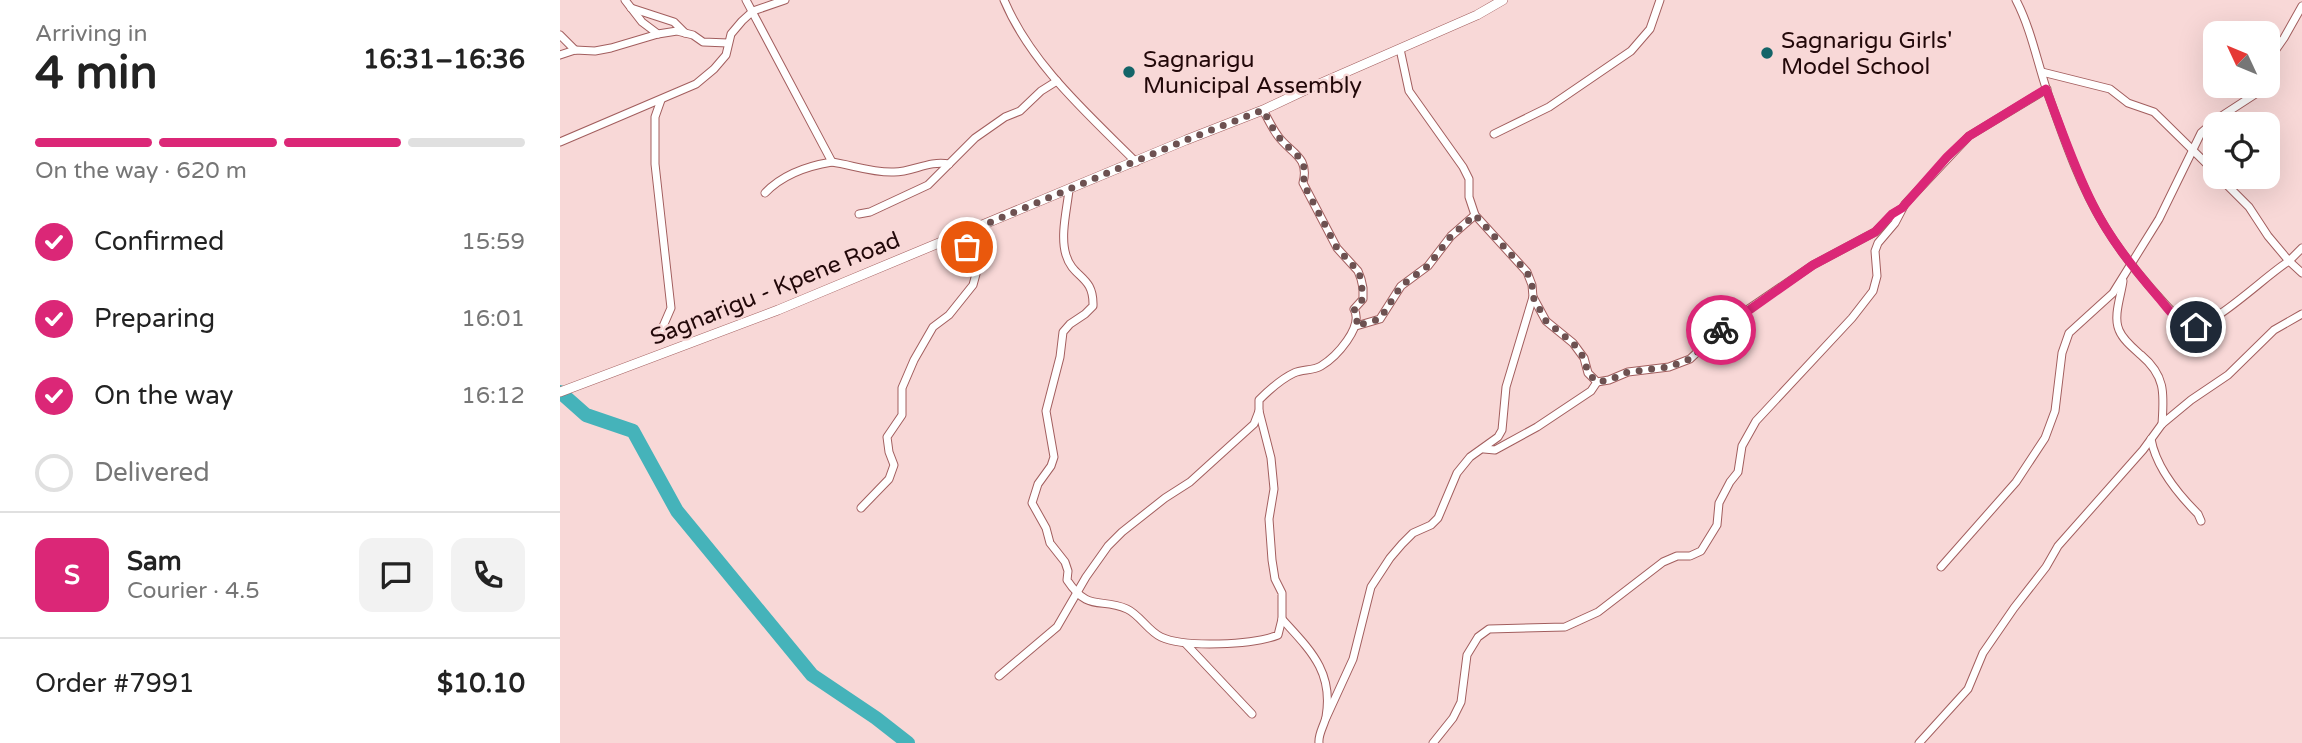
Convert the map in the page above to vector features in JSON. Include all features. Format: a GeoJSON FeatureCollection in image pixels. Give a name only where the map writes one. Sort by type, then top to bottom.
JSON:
{"type":"FeatureCollection","features":[{"type":"Feature","properties":{"kind":"street"},"geometry":{"type":"LineString","coordinates":[[625,0],[642,22],[658,34]]}},
{"type":"Feature","properties":{"kind":"street"},"geometry":{"type":"LineString","coordinates":[[746,0],[832,162]]}},
{"type":"Feature","properties":{"kind":"street"},"geometry":{"type":"LineString","coordinates":[[560,142],[696,84],[726,55],[732,34],[752,11],[785,0]]}},
{"type":"Feature","properties":{"kind":"street"},"geometry":{"type":"LineString","coordinates":[[1004,0],[1031,48],[1057,81],[1136,162]]}},
{"type":"Feature","properties":{"kind":"street","name":"Sagnarigu - Kpene Road"},"geometry":{"type":"LineString","coordinates":[[562,391],[778,310],[1263,110],[1477,15],[1503,0]]}},
{"type":"Feature","properties":{"kind":"street"},"geometry":{"type":"LineString","coordinates":[[1494,134],[1549,107],[1630,51],[1650,29],[1660,0]]}},
{"type":"Feature","properties":{"kind":"street"},"geometry":{"type":"LineString","coordinates":[[2016,0],[2035,47],[2046,89],[2092,204],[2131,264],[2181,321],[2196,327],[2215,316],[2289,261],[2302,248]]}},
{"type":"Feature","properties":{"kind":"street"},"geometry":{"type":"LineString","coordinates":[[2280,44],[2302,6]]}},
{"type":"Feature","properties":{"kind":"street"},"geometry":{"type":"LineString","coordinates":[[631,8],[674,22],[685,33]]}},
{"type":"Feature","properties":{"kind":"street"},"geometry":{"type":"LineString","coordinates":[[560,55],[575,50],[595,51],[611,48],[677,31],[703,42],[729,43]]}},
{"type":"Feature","properties":{"kind":"street"},"geometry":{"type":"LineString","coordinates":[[560,35],[575,50]]}},
{"type":"Feature","properties":{"kind":"street"},"geometry":{"type":"LineString","coordinates":[[1319,743],[1326,718],[1353,659],[1371,587],[1408,539],[1438,518],[1457,473],[1470,457],[1498,437],[1502,430],[1506,387],[1533,297],[1527,272],[1475,215],[1469,197],[1469,179],[1409,91],[1400,49]]}},
{"type":"Feature","properties":{"kind":"street"},"geometry":{"type":"LineString","coordinates":[[2042,72],[2110,89],[2128,103],[2154,112],[2203,160]]}},
{"type":"Feature","properties":{"kind":"street"},"geometry":{"type":"LineString","coordinates":[[859,214],[928,185],[975,138],[1005,117],[1020,111],[1041,90],[1057,81]]}},
{"type":"Feature","properties":{"kind":"street"},"geometry":{"type":"LineString","coordinates":[[1433,743],[1453,718],[1461,702],[1467,655],[1478,637],[1489,629],[1565,627],[1598,612],[1663,562],[1701,551],[1717,525],[1719,503],[1738,472],[1742,446],[1756,421],[1852,318],[1873,291],[1877,276],[1875,251],[1902,208],[1969,136],[2046,89]]}},
{"type":"Feature","properties":{"kind":"street"},"geometry":{"type":"LineString","coordinates":[[1941,566],[2016,482],[2051,426],[2062,353],[2069,333],[2113,293],[2159,219],[2206,128],[2249,98]]}},
{"type":"Feature","properties":{"kind":"street"},"geometry":{"type":"LineString","coordinates":[[661,100],[655,117],[655,164],[671,308],[661,331]]}},
{"type":"Feature","properties":{"kind":"street"},"geometry":{"type":"LineString","coordinates":[[1069,190],[1066,254],[1072,267],[1091,286],[1093,306],[1063,332],[1060,357],[1046,411],[1055,457],[1038,484],[1032,503],[1046,528],[1050,543],[1065,562],[1067,580],[1077,593],[1087,601],[1126,609],[1160,636],[1186,644],[1271,638],[1278,635],[1282,619],[1282,593],[1274,569],[1269,519],[1274,489],[1271,458],[1259,411],[1259,400],[1296,371],[1320,367],[1343,345],[1356,326],[1358,315],[1354,309],[1363,299],[1363,288],[1358,271],[1337,248],[1303,183],[1306,172],[1298,155],[1279,138],[1263,110]]}},
{"type":"Feature","properties":{"kind":"street"},"geometry":{"type":"LineString","coordinates":[[765,193],[774,183],[806,167],[832,162],[879,172],[898,173],[937,162],[949,164]]}},
{"type":"Feature","properties":{"kind":"street"},"geometry":{"type":"LineString","coordinates":[[2231,189],[2249,207],[2289,261],[2302,273]]}},
{"type":"Feature","properties":{"kind":"street"},"geometry":{"type":"LineString","coordinates":[[1483,449],[1495,450],[1537,427],[1591,391],[1597,382],[1628,372],[1669,367],[1690,359],[1728,323],[1813,265],[1875,232],[1892,214],[1902,208]]}},
{"type":"Feature","properties":{"kind":"street"},"geometry":{"type":"LineString","coordinates":[[1356,326],[1380,319],[1401,286],[1428,266],[1451,236],[1475,215]]}},
{"type":"Feature","properties":{"kind":"street"},"geometry":{"type":"LineString","coordinates":[[861,508],[889,479],[894,465],[887,438],[902,415],[902,388],[907,375],[933,327],[949,314],[973,285],[976,274],[967,247],[972,230]]}},
{"type":"Feature","properties":{"kind":"street"},"geometry":{"type":"LineString","coordinates":[[2123,277],[2118,327],[2134,349],[2158,372],[2164,403],[2162,424]]}},
{"type":"Feature","properties":{"kind":"street"},"geometry":{"type":"LineString","coordinates":[[1533,297],[1546,321],[1573,343],[1584,358],[1588,373],[1597,382]]}},
{"type":"Feature","properties":{"kind":"street"},"geometry":{"type":"LineString","coordinates":[[1919,743],[1968,689],[1983,653],[2058,547],[2162,424],[2228,375],[2274,330],[2302,314]]}},
{"type":"Feature","properties":{"kind":"street"},"geometry":{"type":"LineString","coordinates":[[999,676],[1058,627],[1108,546],[1165,498],[1190,482],[1254,424],[1259,411]]}},
{"type":"Feature","properties":{"kind":"street"},"geometry":{"type":"LineString","coordinates":[[2151,439],[2154,453],[2166,473],[2201,521]]}},
{"type":"Feature","properties":{"kind":"street"},"geometry":{"type":"LineString","coordinates":[[1282,619],[1310,649],[1323,670],[1326,718]]}},
{"type":"Feature","properties":{"kind":"street"},"geometry":{"type":"LineString","coordinates":[[1186,644],[1252,714]]}},
{"type":"Feature","properties":{"kind":"waterway"},"geometry":{"type":"LineString","coordinates":[[560,392],[586,415],[633,431],[677,511],[812,675],[908,743]]}},
{"type":"Feature","properties":{"kind":"way so far"},"geometry":{"type":"LineString","coordinates":[[967,247],[972,230],[1263,110],[1279,138],[1298,155],[1306,172],[1303,183],[1337,248],[1358,271],[1363,299],[1354,309],[1358,315],[1356,326],[1380,319],[1401,286],[1428,266],[1451,236],[1475,215],[1527,272],[1533,297],[1546,321],[1573,343],[1584,358],[1588,373],[1597,382],[1628,372],[1669,367],[1690,359],[1721,330]]}},
{"type":"Feature","properties":{"kind":"place","name":"Sagnarigu Girls' Model School"},"geometry":{"type":"Point","coordinates":[1767,53]}},
{"type":"Feature","properties":{"kind":"place","name":"Sagnarigu Municipal Assembly"},"geometry":{"type":"Point","coordinates":[1129,72]}},
{"type":"Feature","properties":{"kind":"route"},"geometry":{"type":"LineString","coordinates":[[1721,330],[1813,265],[1875,232],[1892,214],[1902,208],[1969,136],[2046,89],[2074,162],[2104,226],[2166,306],[2186,325],[2196,327]]}}]}
